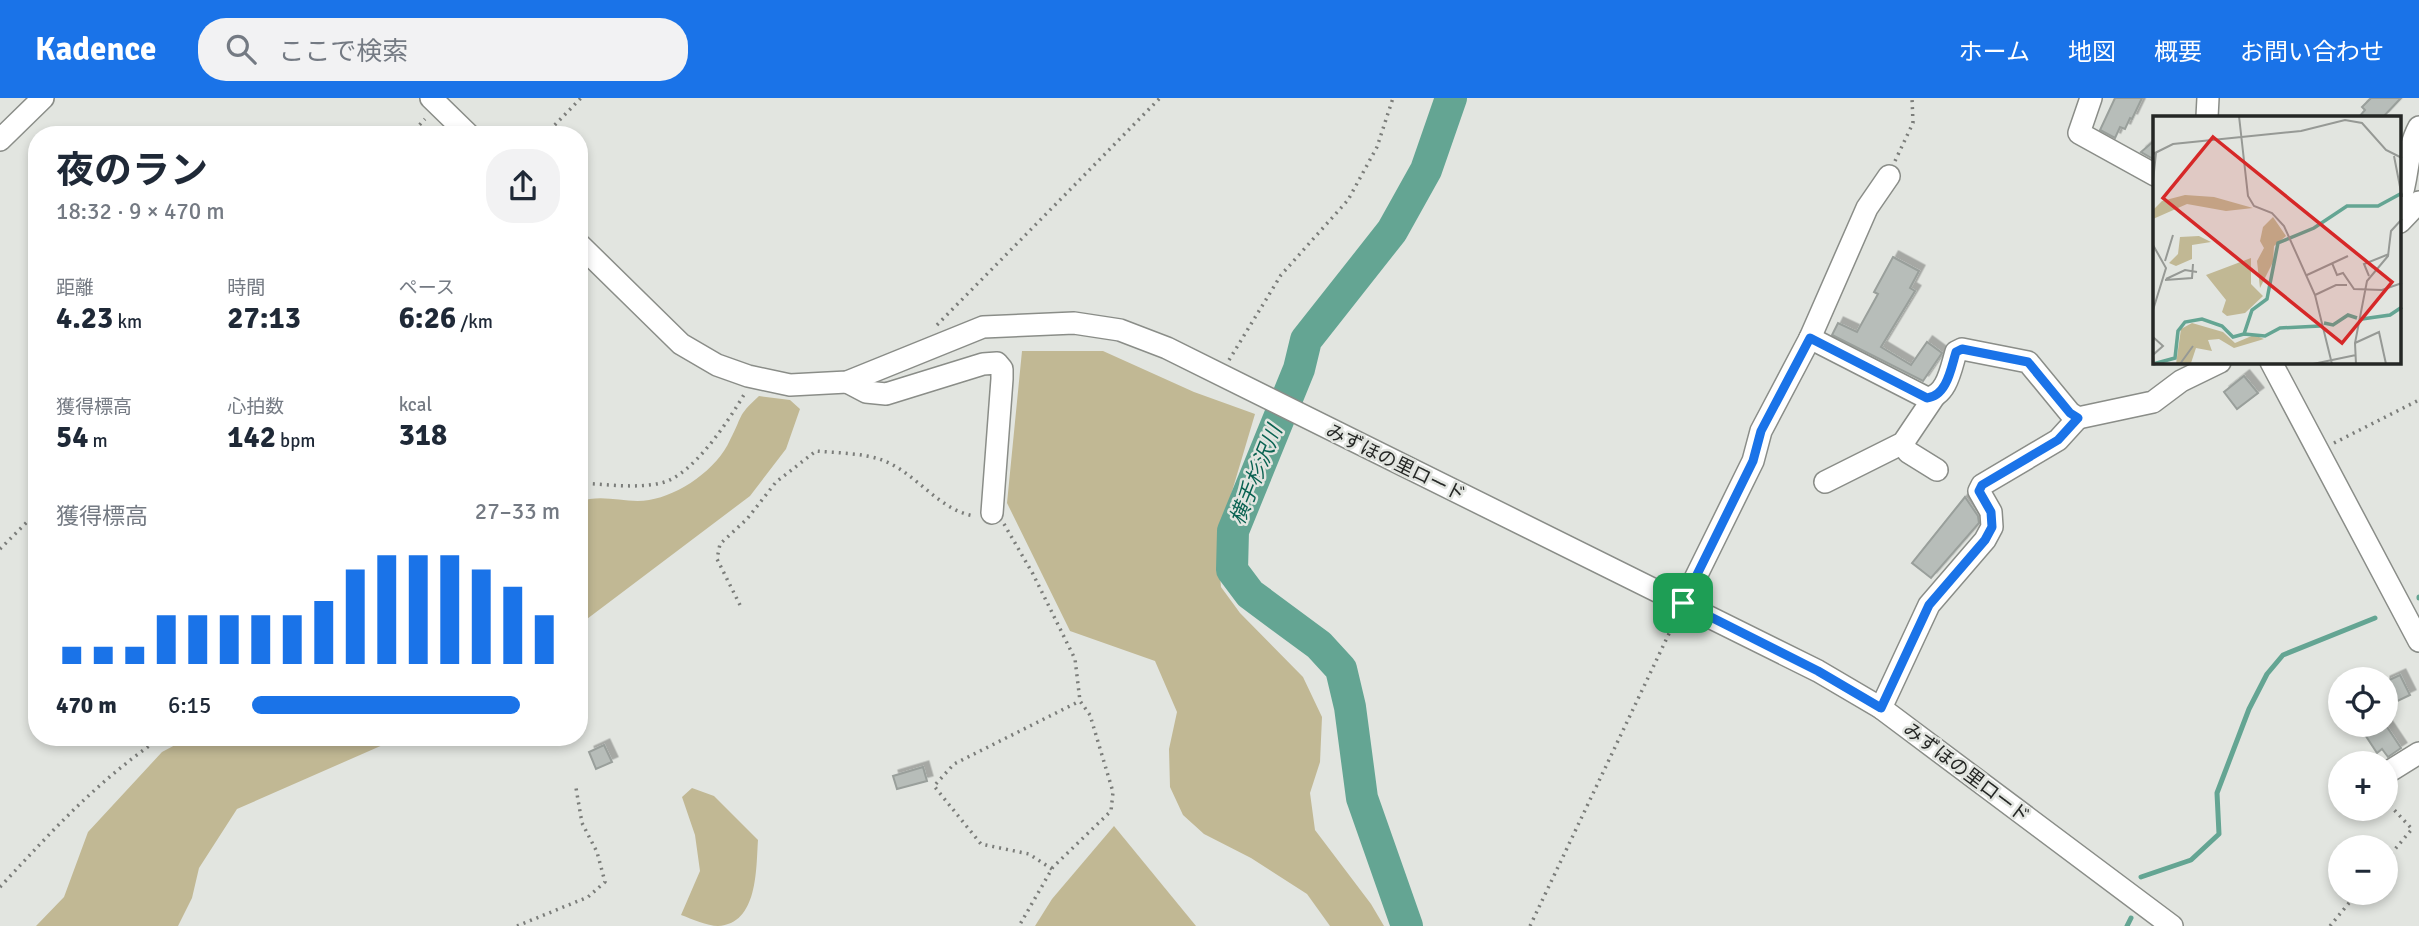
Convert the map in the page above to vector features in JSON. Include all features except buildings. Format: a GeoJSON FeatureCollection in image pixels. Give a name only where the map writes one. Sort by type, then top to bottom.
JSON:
{"type":"FeatureCollection","features":[{"type":"Feature","properties":{"kind":"street"},"geometry":{"type":"LineString","coordinates":[[0,141],[43,98]]}},
{"type":"Feature","properties":{"kind":"street"},"geometry":{"type":"LineString","coordinates":[[431,98],[459,126]]}},
{"type":"Feature","properties":{"kind":"street"},"geometry":{"type":"LineString","coordinates":[[2091,98],[2079,133],[2153,174]]}},
{"type":"Feature","properties":{"kind":"street"},"geometry":{"type":"LineString","coordinates":[[2207,116],[2208,98]]}},
{"type":"Feature","properties":{"kind":"street"},"geometry":{"type":"LineString","coordinates":[[2402,195],[2406,183],[2409,146],[2419,128]]}},
{"type":"Feature","properties":{"kind":"street"},"geometry":{"type":"LineString","coordinates":[[1683,603],[1753,461],[1761,431],[1810,338],[1867,208],[1889,176]]}},
{"type":"Feature","properties":{"kind":"street"},"geometry":{"type":"LineString","coordinates":[[2402,220],[2419,202]]}},
{"type":"Feature","properties":{"kind":"street","name":"みずほの里ロード"},"geometry":{"type":"LineString","coordinates":[[588,253],[681,344],[717,365],[748,376],[790,385],[847,382],[983,327],[1074,323],[1119,330],[1229,377],[1818,671],[1881,708],[2172,926]]}},
{"type":"Feature","properties":{"kind":"street"},"geometry":{"type":"LineString","coordinates":[[1810,338],[1927,398],[1934,397]]}},
{"type":"Feature","properties":{"kind":"street"},"geometry":{"type":"LineString","coordinates":[[1825,482],[1903,443],[1946,380],[1956,352],[1962,349],[2028,362],[2070,413],[2078,418]]}},
{"type":"Feature","properties":{"kind":"street"},"geometry":{"type":"LineString","coordinates":[[847,382],[866,392],[886,394],[983,364],[997,363],[1002,369],[1002,379],[992,513]]}},
{"type":"Feature","properties":{"kind":"street"},"geometry":{"type":"LineString","coordinates":[[1881,708],[1929,605],[1985,540],[1992,527],[1991,512],[1979,491],[1982,485],[2058,440],[2078,418],[2153,402],[2181,381],[2216,364]]}},
{"type":"Feature","properties":{"kind":"street"},"geometry":{"type":"LineString","coordinates":[[2272,364],[2419,641]]}},
{"type":"Feature","properties":{"kind":"street"},"geometry":{"type":"LineString","coordinates":[[1903,443],[1908,452],[1937,470]]}},
{"type":"Feature","properties":{"kind":"street"},"geometry":{"type":"LineString","coordinates":[[2398,766],[2419,753]]}},
{"type":"Feature","properties":{"kind":"path"},"geometry":{"type":"LineString","coordinates":[[554,126],[581,98]]}},
{"type":"Feature","properties":{"kind":"path"},"geometry":{"type":"LineString","coordinates":[[930,331],[1160,98]]}},
{"type":"Feature","properties":{"kind":"path"},"geometry":{"type":"LineString","coordinates":[[1229,377],[1281,275],[1348,200],[1377,147],[1393,98]]}},
{"type":"Feature","properties":{"kind":"path"},"geometry":{"type":"LineString","coordinates":[[1889,176],[1913,123],[1913,98]]}},
{"type":"Feature","properties":{"kind":"path"},"geometry":{"type":"LineString","coordinates":[[588,483],[644,486],[665,483],[696,460],[737,406],[746,391],[748,376]]}},
{"type":"Feature","properties":{"kind":"path"},"geometry":{"type":"LineString","coordinates":[[2318,452],[2419,400]]}},
{"type":"Feature","properties":{"kind":"path"},"geometry":{"type":"LineString","coordinates":[[740,605],[717,559],[720,544],[747,519],[776,482],[816,451],[881,459],[915,478],[957,513],[976,516],[996,512],[1033,574],[1075,659],[1080,701],[1090,715],[1113,792],[1111,811],[1052,869],[1019,926]]}},
{"type":"Feature","properties":{"kind":"path"},"geometry":{"type":"LineString","coordinates":[[0,549],[28,521]]}},
{"type":"Feature","properties":{"kind":"path"},"geometry":{"type":"LineString","coordinates":[[1530,926],[1683,603]]}},
{"type":"Feature","properties":{"kind":"path"},"geometry":{"type":"LineString","coordinates":[[1052,869],[1029,855],[981,844],[934,786],[954,764],[1080,701]]}},
{"type":"Feature","properties":{"kind":"path"},"geometry":{"type":"LineString","coordinates":[[0,887],[87,794],[119,766],[149,746]]}},
{"type":"Feature","properties":{"kind":"path"},"geometry":{"type":"LineString","coordinates":[[517,926],[588,897],[606,881],[597,852],[582,823],[576,788]]}},
{"type":"Feature","properties":{"kind":"path"},"geometry":{"type":"LineString","coordinates":[[2398,814],[2412,830],[2398,846]]}},
{"type":"Feature","properties":{"kind":"path"},"geometry":{"type":"LineString","coordinates":[[2330,926],[2347,905]]}},
{"type":"Feature","properties":{"kind":"shaded area"},"geometry":{"type":"Polygon","coordinates":[[[1022,351],[1103,351],[1194,392],[1255,414],[1217,542],[1221,587],[1240,613],[1303,677],[1322,717],[1320,762],[1310,793],[1315,830],[1371,904],[1384,926],[1330,926],[1307,894],[1251,858],[1204,834],[1183,815],[1170,787],[1169,749],[1177,712],[1155,661],[1070,631],[1007,503],[1022,351]]]}},
{"type":"Feature","properties":{"kind":"shaded area"},"geometry":{"type":"Polygon","coordinates":[[[759,396],[790,400],[800,409],[786,449],[750,496],[588,618],[588,499],[649,500],[673,493],[685,486],[716,461],[743,413],[759,396]]]}},
{"type":"Feature","properties":{"kind":"shaded area"},"geometry":{"type":"Polygon","coordinates":[[[173,746],[380,746],[237,809],[199,868],[192,898],[178,926],[36,926],[64,897],[88,832],[162,752],[173,746]]]}},
{"type":"Feature","properties":{"kind":"shaded area"},"geometry":{"type":"Polygon","coordinates":[[[692,788],[714,796],[758,840],[755,879],[748,906],[741,916],[731,923],[714,926],[681,915],[700,871],[695,835],[682,797],[692,788]]]}},
{"type":"Feature","properties":{"kind":"shaded area"},"geometry":{"type":"Polygon","coordinates":[[[1114,826],[1196,926],[1035,926],[1052,899],[1114,826]]]}},
{"type":"Feature","properties":{"kind":"waterway","name":"横手杉沢川"},"geometry":{"type":"LineString","coordinates":[[1407,926],[1362,798],[1350,707],[1341,669],[1319,645],[1250,594],[1232,570],[1233,531],[1299,369],[1306,340],[1392,231],[1426,170],[1451,98]]}},
{"type":"Feature","properties":{"kind":"waterway"},"geometry":{"type":"LineString","coordinates":[[2141,877],[2191,860],[2219,834],[2217,793],[2249,709],[2267,674],[2283,655],[2375,618]]}},
{"type":"Feature","properties":{"kind":"waterway"},"geometry":{"type":"LineString","coordinates":[[2127,926],[2131,918]]}},
{"type":"Feature","properties":{"kind":"route"},"geometry":{"type":"LineString","coordinates":[[1810,338],[1927,398],[1934,397],[1941,391],[1956,352],[1962,349],[2028,362],[2070,413],[2078,418],[2071,430],[2058,440],[1982,485],[1979,491],[1994,520],[1992,527],[1985,540],[1929,605],[1881,708],[1818,671],[1683,603],[1753,461],[1761,431],[1810,338]]}}]}
